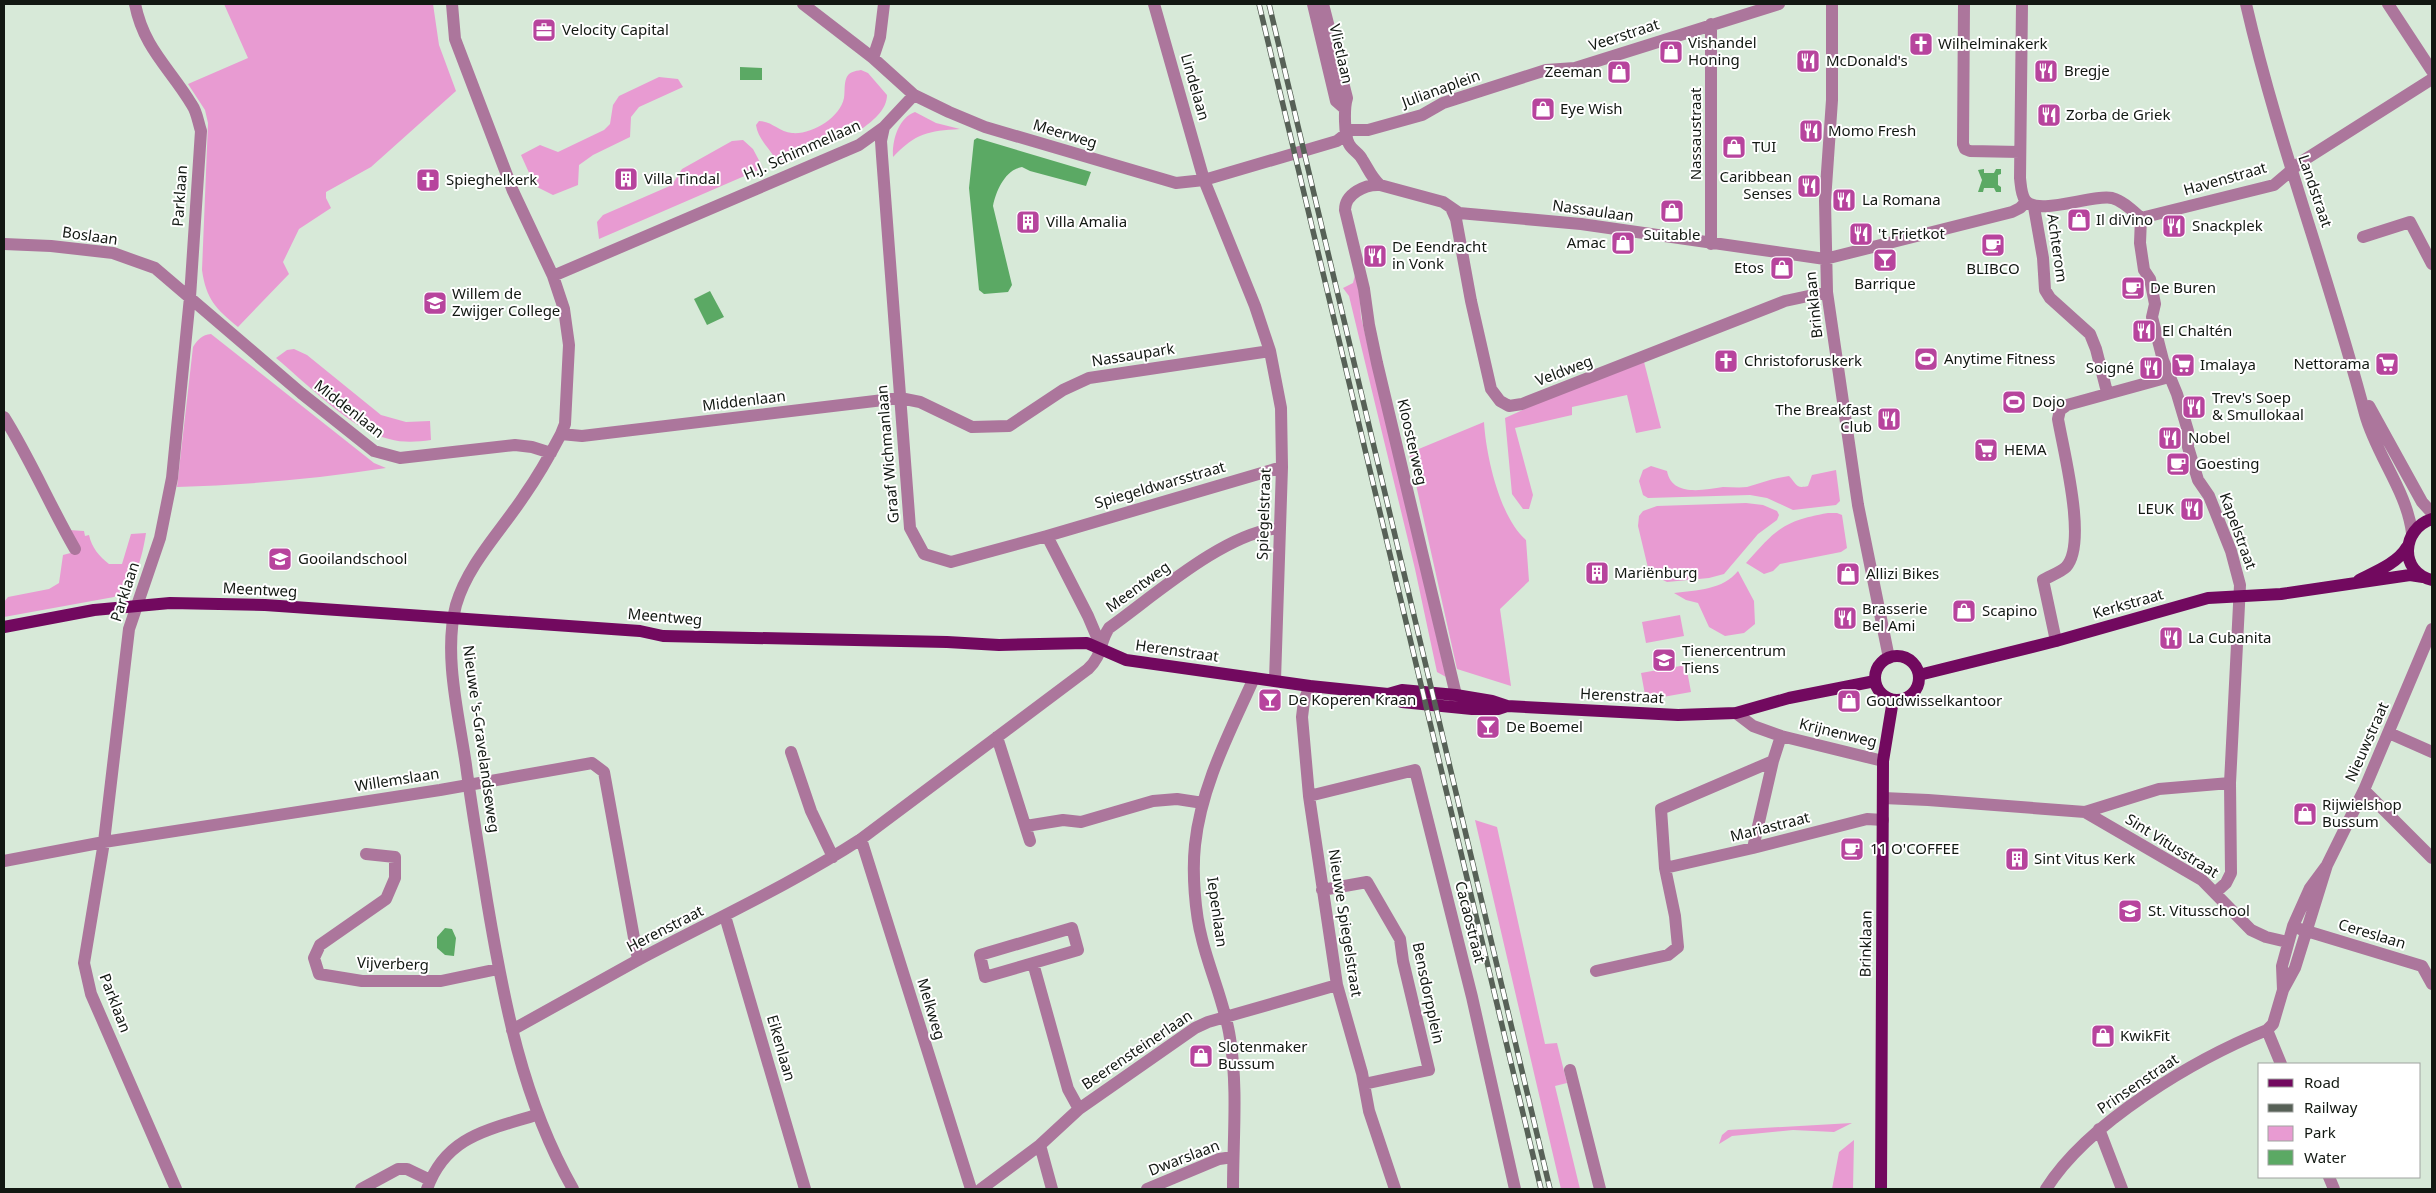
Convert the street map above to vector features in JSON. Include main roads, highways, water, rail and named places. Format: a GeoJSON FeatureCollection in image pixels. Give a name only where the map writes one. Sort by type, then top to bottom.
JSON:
{"type":"FeatureCollection","features":[{"type":"Feature","properties":{"kind":"main road"},"geometry":{"type":"LineString","coordinates":[[2429,580],[2411,564],[2407,547],[2412,533],[2424,522],[2432,519]]}},
{"type":"Feature","properties":{"kind":"main road","name":"Kerkstraat"},"geometry":{"type":"LineString","coordinates":[[2350,584],[2401,556],[2407,547]]}},
{"type":"Feature","properties":{"kind":"main road","name":"Kerkstraat"},"geometry":{"type":"LineString","coordinates":[[1919,675],[2056,642],[2192,602],[2222,596],[2281,594],[2410,575],[2429,580]]}},
{"type":"Feature","properties":{"kind":"main road","name":"Meentweg"},"geometry":{"type":"LineString","coordinates":[[4,626],[94,610],[170,603],[256,605],[453,618],[640,631],[663,636],[947,642],[1000,645],[1072,642],[1087,643],[1102,649]]}},
{"type":"Feature","properties":{"kind":"main road","name":"Herenstraat"},"geometry":{"type":"LineString","coordinates":[[1102,649],[1126,660],[1310,686],[1388,694],[1402,702],[1455,701],[1498,709],[1507,706],[1634,714],[1736,713],[1798,696],[1875,681]]}},
{"type":"Feature","properties":{"kind":"main road"},"geometry":{"type":"LineString","coordinates":[[1896,656],[1909,659],[1914,664],[1919,675],[1917,689],[1907,699],[1893,700],[1881,694],[1875,681],[1878,667],[1889,658],[1896,656]]}},
{"type":"Feature","properties":{"kind":"main road","name":"Brinklaan"},"geometry":{"type":"LineString","coordinates":[[1881,1189],[1882,798],[1883,761],[1893,700]]}},
{"type":"Feature","properties":{"kind":"water"},"geometry":{"type":"Polygon","coordinates":[[[740,67],[762,68],[762,80],[740,80],[740,67]]]}},
{"type":"Feature","properties":{"kind":"water"},"geometry":{"type":"Polygon","coordinates":[[[977,138],[1091,172],[1086,186],[1030,171],[1022,167],[1011,172],[1002,182],[993,206],[1012,285],[1008,292],[984,294],[979,290],[969,188],[974,140],[977,138]]]}},
{"type":"Feature","properties":{"kind":"water"},"geometry":{"type":"Polygon","coordinates":[[[1984,169],[1984,173],[1994,173],[1996,169],[2001,169],[2001,174],[1998,175],[1998,185],[2001,187],[2001,192],[1996,192],[1994,188],[1984,188],[1983,192],[1978,192],[1982,180],[1978,170],[1984,169]]]}},
{"type":"Feature","properties":{"kind":"water"},"geometry":{"type":"Polygon","coordinates":[[[710,291],[724,317],[707,325],[694,299],[710,291]]]}},
{"type":"Feature","properties":{"kind":"water"},"geometry":{"type":"Polygon","coordinates":[[[445,928],[452,929],[456,938],[454,956],[445,955],[437,948],[437,937],[445,928]]]}},
{"type":"Feature","properties":{"kind":"railway"},"geometry":{"type":"LineString","coordinates":[[1259,4],[1541,1189]]}},
{"type":"Feature","properties":{"kind":"railway"},"geometry":{"type":"LineString","coordinates":[[1269,4],[1550,1189]]}},
{"type":"Feature","properties":{"kind":"place","name":"Velocity Capital"},"geometry":{"type":"Point","coordinates":[544,30]}},
{"type":"Feature","properties":{"kind":"place","name":"Wilhelminakerk"},"geometry":{"type":"Point","coordinates":[1921,44]}},
{"type":"Feature","properties":{"kind":"place","name":"Vishandel Honing"},"geometry":{"type":"Point","coordinates":[1671,52]}},
{"type":"Feature","properties":{"kind":"place","name":"McDonald's"},"geometry":{"type":"Point","coordinates":[1808,61]}},
{"type":"Feature","properties":{"kind":"place","name":"Bregje"},"geometry":{"type":"Point","coordinates":[2046,71]}},
{"type":"Feature","properties":{"kind":"place","name":"Zeeman"},"geometry":{"type":"Point","coordinates":[1619,72]}},
{"type":"Feature","properties":{"kind":"place","name":"Eye Wish"},"geometry":{"type":"Point","coordinates":[1543,109]}},
{"type":"Feature","properties":{"kind":"place","name":"Zorba de Griek"},"geometry":{"type":"Point","coordinates":[2049,115]}},
{"type":"Feature","properties":{"kind":"place","name":"Momo Fresh"},"geometry":{"type":"Point","coordinates":[1811,131]}},
{"type":"Feature","properties":{"kind":"place","name":"TUI"},"geometry":{"type":"Point","coordinates":[1734,147]}},
{"type":"Feature","properties":{"kind":"place","name":"Villa Tindal"},"geometry":{"type":"Point","coordinates":[626,179]}},
{"type":"Feature","properties":{"kind":"place","name":"Spieghelkerk"},"geometry":{"type":"Point","coordinates":[428,180]}},
{"type":"Feature","properties":{"kind":"place","name":"Caribbean Senses"},"geometry":{"type":"Point","coordinates":[1809,186]}},
{"type":"Feature","properties":{"kind":"place","name":"La Romana"},"geometry":{"type":"Point","coordinates":[1844,200]}},
{"type":"Feature","properties":{"kind":"place","name":"Suitable"},"geometry":{"type":"Point","coordinates":[1672,211]}},
{"type":"Feature","properties":{"kind":"place","name":"Il diVino"},"geometry":{"type":"Point","coordinates":[2079,220]}},
{"type":"Feature","properties":{"kind":"place","name":"Villa Amalia"},"geometry":{"type":"Point","coordinates":[1028,222]}},
{"type":"Feature","properties":{"kind":"place","name":"Snackplek"},"geometry":{"type":"Point","coordinates":[2174,226]}},
{"type":"Feature","properties":{"kind":"place","name":"'t Frietkot"},"geometry":{"type":"Point","coordinates":[1861,234]}},
{"type":"Feature","properties":{"kind":"place","name":"Amac"},"geometry":{"type":"Point","coordinates":[1623,243]}},
{"type":"Feature","properties":{"kind":"place","name":"BLIBCO"},"geometry":{"type":"Point","coordinates":[1993,245]}},
{"type":"Feature","properties":{"kind":"place","name":"De Eendracht in Vonk"},"geometry":{"type":"Point","coordinates":[1375,256]}},
{"type":"Feature","properties":{"kind":"place","name":"Barrique"},"geometry":{"type":"Point","coordinates":[1885,260]}},
{"type":"Feature","properties":{"kind":"place","name":"Etos"},"geometry":{"type":"Point","coordinates":[1782,268]}},
{"type":"Feature","properties":{"kind":"place","name":"De Buren"},"geometry":{"type":"Point","coordinates":[2133,288]}},
{"type":"Feature","properties":{"kind":"place","name":"Willem de Zwijger College"},"geometry":{"type":"Point","coordinates":[435,303]}},
{"type":"Feature","properties":{"kind":"place","name":"El Chaltén"},"geometry":{"type":"Point","coordinates":[2144,331]}},
{"type":"Feature","properties":{"kind":"place","name":"Anytime Fitness"},"geometry":{"type":"Point","coordinates":[1926,359]}},
{"type":"Feature","properties":{"kind":"place","name":"Christoforuskerk"},"geometry":{"type":"Point","coordinates":[1726,361]}},
{"type":"Feature","properties":{"kind":"place","name":"Nettorama"},"geometry":{"type":"Point","coordinates":[2387,364]}},
{"type":"Feature","properties":{"kind":"place","name":"Imalaya"},"geometry":{"type":"Point","coordinates":[2183,365]}},
{"type":"Feature","properties":{"kind":"place","name":"Soigné"},"geometry":{"type":"Point","coordinates":[2151,368]}},
{"type":"Feature","properties":{"kind":"place","name":"Dojo"},"geometry":{"type":"Point","coordinates":[2014,402]}},
{"type":"Feature","properties":{"kind":"place","name":"Trev's Soep & Smullokaal"},"geometry":{"type":"Point","coordinates":[2194,407]}},
{"type":"Feature","properties":{"kind":"place","name":"The Breakfast Club"},"geometry":{"type":"Point","coordinates":[1889,419]}},
{"type":"Feature","properties":{"kind":"place","name":"Nobel"},"geometry":{"type":"Point","coordinates":[2170,438]}},
{"type":"Feature","properties":{"kind":"place","name":"HEMA"},"geometry":{"type":"Point","coordinates":[1986,450]}},
{"type":"Feature","properties":{"kind":"place","name":"Goesting"},"geometry":{"type":"Point","coordinates":[2178,464]}},
{"type":"Feature","properties":{"kind":"place","name":"LEUK"},"geometry":{"type":"Point","coordinates":[2192,509]}},
{"type":"Feature","properties":{"kind":"place","name":"Gooilandschool"},"geometry":{"type":"Point","coordinates":[280,559]}},
{"type":"Feature","properties":{"kind":"place","name":"Mariënburg"},"geometry":{"type":"Point","coordinates":[1597,573]}},
{"type":"Feature","properties":{"kind":"place","name":"Allizi Bikes"},"geometry":{"type":"Point","coordinates":[1848,574]}},
{"type":"Feature","properties":{"kind":"place","name":"Scapino"},"geometry":{"type":"Point","coordinates":[1964,611]}},
{"type":"Feature","properties":{"kind":"place","name":"Brasserie Bel Ami"},"geometry":{"type":"Point","coordinates":[1845,618]}},
{"type":"Feature","properties":{"kind":"place","name":"La Cubanita"},"geometry":{"type":"Point","coordinates":[2171,638]}},
{"type":"Feature","properties":{"kind":"place","name":"Tienercentrum Tiens"},"geometry":{"type":"Point","coordinates":[1664,660]}},
{"type":"Feature","properties":{"kind":"place","name":"De Koperen Kraan"},"geometry":{"type":"Point","coordinates":[1270,700]}},
{"type":"Feature","properties":{"kind":"place","name":"Goudwisselkantoor"},"geometry":{"type":"Point","coordinates":[1849,701]}},
{"type":"Feature","properties":{"kind":"place","name":"De Boemel"},"geometry":{"type":"Point","coordinates":[1488,727]}},
{"type":"Feature","properties":{"kind":"place","name":"Rijwielshop Bussum"},"geometry":{"type":"Point","coordinates":[2305,814]}},
{"type":"Feature","properties":{"kind":"place","name":"11 O'COFFEE"},"geometry":{"type":"Point","coordinates":[1852,849]}},
{"type":"Feature","properties":{"kind":"place","name":"Sint Vitus Kerk"},"geometry":{"type":"Point","coordinates":[2017,859]}},
{"type":"Feature","properties":{"kind":"place","name":"St. Vitusschool"},"geometry":{"type":"Point","coordinates":[2130,911]}},
{"type":"Feature","properties":{"kind":"place","name":"KwikFit"},"geometry":{"type":"Point","coordinates":[2103,1036]}},
{"type":"Feature","properties":{"kind":"place","name":"Slotenmaker Bussum"},"geometry":{"type":"Point","coordinates":[1201,1056]}}]}
